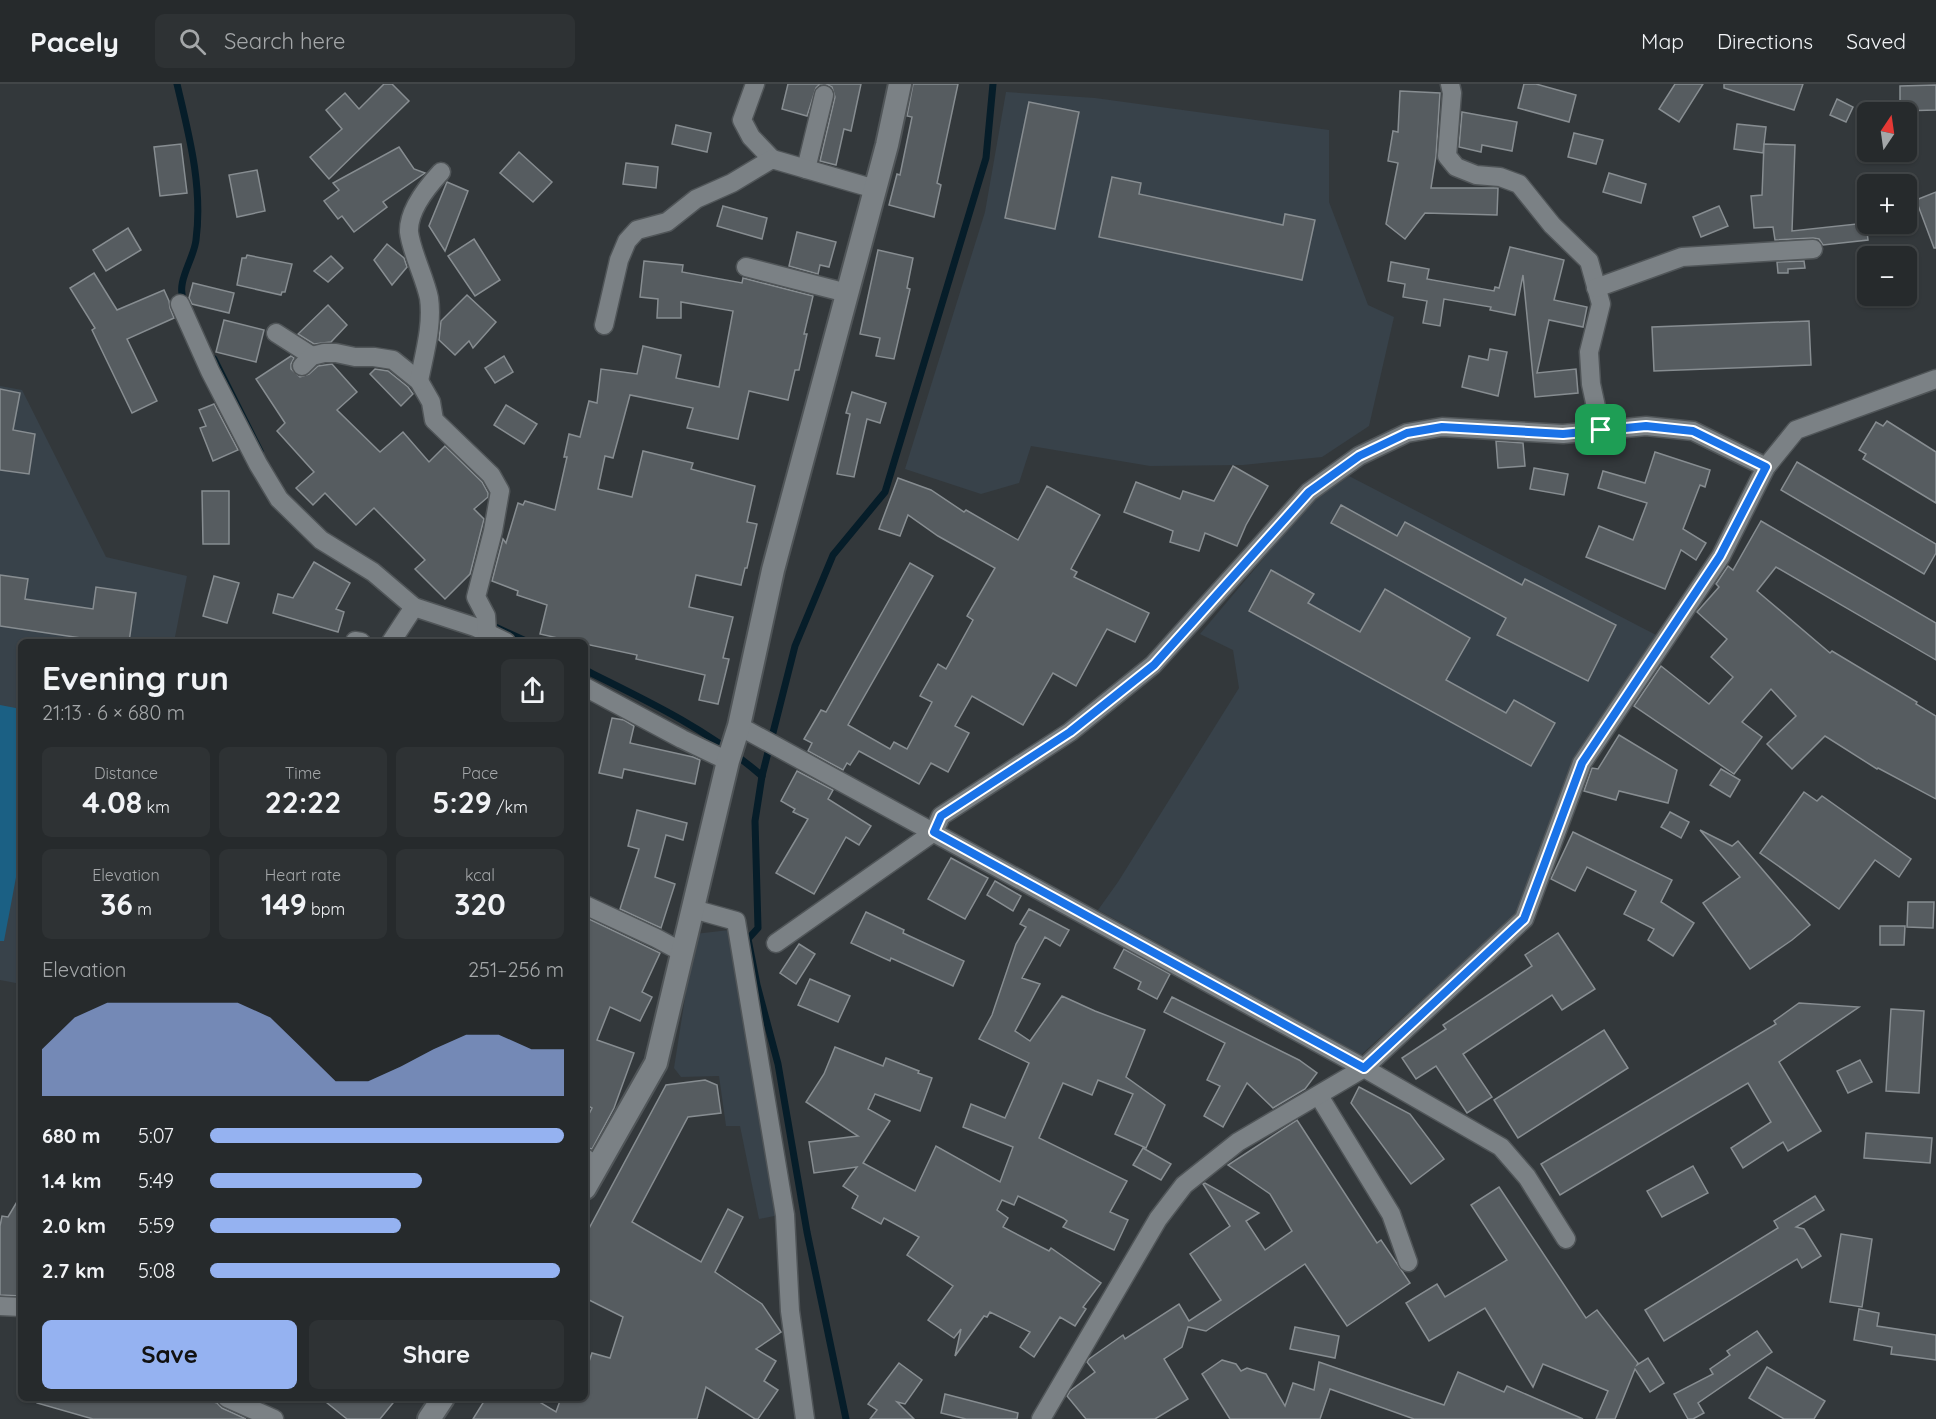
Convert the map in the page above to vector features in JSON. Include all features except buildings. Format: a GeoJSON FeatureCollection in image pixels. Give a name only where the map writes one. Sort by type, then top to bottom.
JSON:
{"type":"FeatureCollection","features":[{"type":"Feature","properties":{"kind":"street"},"geometry":{"type":"LineString","coordinates":[[755,84],[742,120],[751,137],[772,159],[875,189]]}},
{"type":"Feature","properties":{"kind":"street"},"geometry":{"type":"LineString","coordinates":[[591,1162],[656,1063],[682,952],[737,745],[773,570],[875,189],[900,84]]}},
{"type":"Feature","properties":{"kind":"street"},"geometry":{"type":"LineString","coordinates":[[1450,84],[1452,93],[1447,156],[1456,167],[1476,175],[1500,177],[1520,184],[1551,225],[1588,261],[1600,303],[1589,352],[1591,384],[1601,430]]}},
{"type":"Feature","properties":{"kind":"street"},"geometry":{"type":"LineString","coordinates":[[806,169],[824,95]]}},
{"type":"Feature","properties":{"kind":"street"},"geometry":{"type":"LineString","coordinates":[[603,325],[619,260],[627,241],[637,230],[667,222],[696,199],[732,183],[772,159]]}},
{"type":"Feature","properties":{"kind":"street"},"geometry":{"type":"LineString","coordinates":[[419,381],[429,324],[429,299],[409,231],[412,215],[426,188],[441,172]]}},
{"type":"Feature","properties":{"kind":"street"},"geometry":{"type":"LineString","coordinates":[[1596,288],[1683,257],[1813,249]]}},
{"type":"Feature","properties":{"kind":"street"},"geometry":{"type":"LineString","coordinates":[[746,267],[847,293]]}},
{"type":"Feature","properties":{"kind":"street"},"geometry":{"type":"LineString","coordinates":[[180,304],[210,371],[258,464],[279,499],[321,540],[373,572],[414,607],[487,624]]}},
{"type":"Feature","properties":{"kind":"street"},"geometry":{"type":"LineString","coordinates":[[276,333],[307,361],[324,353],[393,360],[419,381],[430,402],[434,420],[491,475],[500,491],[493,531],[476,597],[487,624],[503,639]]}},
{"type":"Feature","properties":{"kind":"street"},"geometry":{"type":"LineString","coordinates":[[1041,1419],[1158,1219],[1184,1185],[1238,1142],[1364,1068],[1524,919],[1582,763],[1720,556],[1766,467],[1796,430],[1936,379]]}},
{"type":"Feature","properties":{"kind":"street"},"geometry":{"type":"LineString","coordinates":[[776,943],[934,832],[941,816],[1070,732],[1154,665],[1309,492],[1359,456],[1407,433],[1442,427],[1563,434],[1646,426],[1693,431],[1766,467]]}},
{"type":"Feature","properties":{"kind":"street"},"geometry":{"type":"LineString","coordinates":[[393,639],[414,607]]}},
{"type":"Feature","properties":{"kind":"street"},"geometry":{"type":"LineString","coordinates":[[588,689],[682,739],[784,750],[1364,1068],[1501,1147],[1527,1177],[1566,1239]]}},
{"type":"Feature","properties":{"kind":"street"},"geometry":{"type":"LineString","coordinates":[[588,906],[682,952]]}},
{"type":"Feature","properties":{"kind":"street"},"geometry":{"type":"LineString","coordinates":[[693,909],[736,921],[785,1215],[790,1311],[805,1419]]}},
{"type":"Feature","properties":{"kind":"street"},"geometry":{"type":"LineString","coordinates":[[1319,1096],[1391,1214],[1408,1262]]}},
{"type":"Feature","properties":{"kind":"street"},"geometry":{"type":"LineString","coordinates":[[0,1306],[18,1307]]}},
{"type":"Feature","properties":{"kind":"street"},"geometry":{"type":"LineString","coordinates":[[233,1401],[274,1419]]}},
{"type":"Feature","properties":{"kind":"street"},"geometry":{"type":"LineString","coordinates":[[429,1419],[441,1401]]}},
{"type":"Feature","properties":{"kind":"shaded area"},"geometry":{"type":"Polygon","coordinates":[[[1006,92],[1095,98],[1329,130],[1329,202],[1368,305],[1394,317],[1369,426],[1322,457],[1243,465],[1150,466],[1031,446],[1019,483],[981,494],[905,469],[985,212],[1006,92]]]}},
{"type":"Feature","properties":{"kind":"shaded area"},"geometry":{"type":"Polygon","coordinates":[[[0,386],[22,390],[106,557],[187,576],[175,639],[18,639],[18,983],[0,980],[0,386]]]}},
{"type":"Feature","properties":{"kind":"shaded area"},"geometry":{"type":"Polygon","coordinates":[[[1349,476],[1658,636],[1575,759],[1515,915],[1361,1055],[1098,910],[1118,882],[1239,688],[1233,650],[1200,634],[1312,501],[1349,476]]]}},
{"type":"Feature","properties":{"kind":"shaded area"},"geometry":{"type":"Polygon","coordinates":[[[0,705],[18,708],[18,867],[4,941],[0,941],[0,705]]]}},
{"type":"Feature","properties":{"kind":"shaded area"},"geometry":{"type":"Polygon","coordinates":[[[729,930],[779,1215],[759,1219],[740,1126],[726,1126],[719,1076],[681,1077],[674,1068],[695,934],[729,930]]]}},
{"type":"Feature","properties":{"kind":"waterway"},"geometry":{"type":"LineString","coordinates":[[177,84],[194,161],[198,200],[195,247],[183,279],[184,301]]}},
{"type":"Feature","properties":{"kind":"waterway"},"geometry":{"type":"LineString","coordinates":[[846,1419],[807,1232],[778,1064],[757,985],[748,939],[758,928],[755,821],[762,776],[795,646],[833,555],[885,492],[986,158],[993,84]]}},
{"type":"Feature","properties":{"kind":"waterway"},"geometry":{"type":"LineString","coordinates":[[214,359],[260,451]]}},
{"type":"Feature","properties":{"kind":"waterway"},"geometry":{"type":"LineString","coordinates":[[491,625],[521,639]]}},
{"type":"Feature","properties":{"kind":"waterway"},"geometry":{"type":"LineString","coordinates":[[588,672],[699,730],[762,776]]}},
{"type":"Feature","properties":{"kind":"route"},"geometry":{"type":"LineString","coordinates":[[1646,426],[1693,431],[1766,467],[1720,556],[1582,763],[1524,919],[1364,1068],[934,832],[941,816],[1070,732],[1154,665],[1309,492],[1359,456],[1407,433],[1442,427],[1563,434],[1601,430],[1646,426]]}}]}
